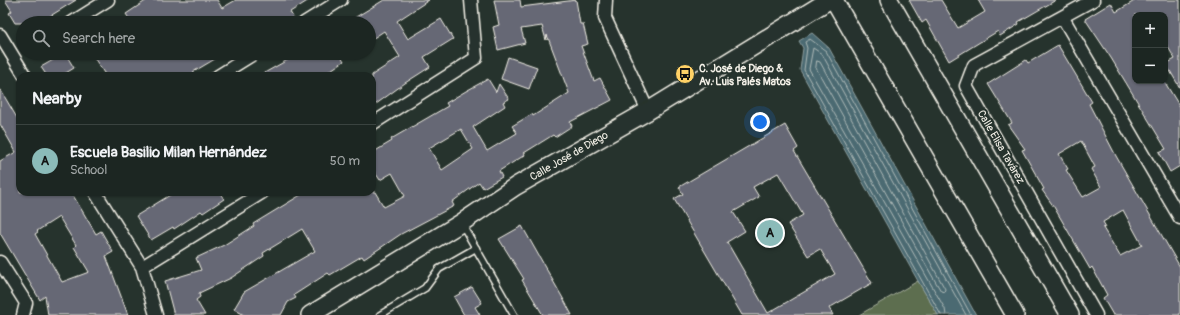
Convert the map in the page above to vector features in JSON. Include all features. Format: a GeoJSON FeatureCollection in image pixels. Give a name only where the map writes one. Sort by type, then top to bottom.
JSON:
{"type":"FeatureCollection","features":[{"type":"Feature","properties":{"kind":"street"},"geometry":{"type":"LineString","coordinates":[[82,16],[108,0]]}},
{"type":"Feature","properties":{"kind":"street"},"geometry":{"type":"LineString","coordinates":[[315,16],[341,0]]}},
{"type":"Feature","properties":{"kind":"street"},"geometry":{"type":"LineString","coordinates":[[376,121],[476,58],[471,0]]}},
{"type":"Feature","properties":{"kind":"street"},"geometry":{"type":"LineString","coordinates":[[606,0],[606,18],[648,111]]}},
{"type":"Feature","properties":{"kind":"street","name":"Calle José de Diego"},"geometry":{"type":"LineString","coordinates":[[310,315],[462,223],[516,186],[648,111],[829,0]]}},
{"type":"Feature","properties":{"kind":"street"},"geometry":{"type":"LineString","coordinates":[[834,0],[1015,315]]}},
{"type":"Feature","properties":{"kind":"street"},"geometry":{"type":"LineString","coordinates":[[889,0],[1070,315]]}},
{"type":"Feature","properties":{"kind":"street","name":"Calle Elisa Tavárez"},"geometry":{"type":"LineString","coordinates":[[1093,0],[1063,18],[974,65],[966,86],[1096,315]]}},
{"type":"Feature","properties":{"kind":"street"},"geometry":{"type":"LineString","coordinates":[[1063,18],[1180,218]]}},
{"type":"Feature","properties":{"kind":"street"},"geometry":{"type":"LineString","coordinates":[[0,35],[16,53]]}},
{"type":"Feature","properties":{"kind":"street"},"geometry":{"type":"LineString","coordinates":[[20,60],[24,72]]}},
{"type":"Feature","properties":{"kind":"street"},"geometry":{"type":"LineString","coordinates":[[224,72],[244,60]]}},
{"type":"Feature","properties":{"kind":"street"},"geometry":{"type":"LineString","coordinates":[[98,196],[142,267],[156,315]]}},
{"type":"Feature","properties":{"kind":"street"},"geometry":{"type":"LineString","coordinates":[[142,267],[257,196]]}},
{"type":"Feature","properties":{"kind":"street"},"geometry":{"type":"LineString","coordinates":[[0,262],[26,303],[23,315]]}},
{"type":"Feature","properties":{"kind":"lane"},"geometry":{"type":"LineString","coordinates":[[462,223],[514,315]]}},
{"type":"Feature","properties":{"kind":"lane"},"geometry":{"type":"LineString","coordinates":[[380,315],[425,288],[439,269],[476,248]]}},
{"type":"Feature","properties":{"kind":"green space"},"geometry":{"type":"Polygon","coordinates":[[[918,281],[938,315],[859,315],[918,281]]]}},
{"type":"Feature","properties":{"kind":"water"},"geometry":{"type":"Polygon","coordinates":[[[812,33],[829,48],[976,315],[938,315],[918,281],[800,70],[803,48],[799,41],[812,33]]]}},
{"type":"Feature","properties":{"kind":"building"},"geometry":{"type":"Polygon","coordinates":[[[5,0],[76,0],[50,16],[16,16],[16,23],[9,13],[12,11],[5,0]]]}},
{"type":"Feature","properties":{"kind":"building"},"geometry":{"type":"Polygon","coordinates":[[[147,0],[217,0],[222,8],[236,0],[309,0],[290,12],[292,16],[127,16],[126,14],[147,0]]]}},
{"type":"Feature","properties":{"kind":"building"},"geometry":{"type":"Polygon","coordinates":[[[384,0],[429,0],[397,21],[408,39],[441,19],[453,39],[424,57],[430,67],[376,104],[376,72],[400,57],[384,31],[376,36],[376,16],[358,16],[384,0]]]}},
{"type":"Feature","properties":{"kind":"building"},"geometry":{"type":"Polygon","coordinates":[[[494,0],[520,0],[521,7],[576,0],[580,24],[583,24],[588,44],[581,46],[594,81],[600,78],[612,100],[570,122],[572,126],[555,137],[553,135],[524,153],[525,155],[499,171],[502,177],[483,188],[479,182],[452,202],[454,206],[401,234],[364,259],[362,256],[330,275],[328,273],[294,295],[296,298],[288,302],[281,315],[244,315],[234,309],[244,292],[315,251],[302,229],[263,253],[264,256],[231,278],[199,293],[200,297],[196,300],[205,315],[174,315],[165,281],[201,270],[196,258],[224,245],[254,226],[253,224],[299,196],[376,196],[376,194],[384,207],[405,196],[392,173],[380,180],[376,174],[376,151],[392,141],[391,139],[448,106],[446,103],[466,91],[488,79],[496,92],[499,84],[509,99],[503,102],[505,106],[473,127],[487,151],[517,133],[512,126],[532,114],[533,116],[569,93],[547,35],[546,40],[542,26],[521,29],[525,43],[498,50],[493,27],[499,25],[494,0]],[[461,129],[429,148],[442,170],[473,149],[461,129]]]}},
{"type":"Feature","properties":{"kind":"building"},"geometry":{"type":"Polygon","coordinates":[[[909,0],[941,0],[958,28],[985,12],[978,0],[1056,0],[1018,22],[1019,24],[1000,36],[998,31],[949,61],[926,20],[922,23],[909,0]]]}},
{"type":"Feature","properties":{"kind":"building"},"geometry":{"type":"Polygon","coordinates":[[[1136,0],[1180,0],[1180,88],[1168,67],[1168,63],[1175,59],[1168,47],[1168,12],[1132,12],[1132,84],[1166,84],[1180,107],[1180,166],[1170,172],[1159,152],[1166,149],[1111,58],[1085,19],[1111,3],[1116,12],[1136,0]]]}},
{"type":"Feature","properties":{"kind":"building"},"geometry":{"type":"Polygon","coordinates":[[[1058,45],[1092,102],[1089,104],[1116,156],[1180,267],[1180,315],[1113,315],[1103,298],[1107,295],[1092,267],[1090,269],[1054,207],[1042,190],[1044,189],[1022,150],[1025,149],[1008,125],[1012,123],[988,84],[1026,60],[1028,63],[1058,45]],[[1081,141],[1059,154],[1068,169],[1066,170],[1083,197],[1101,187],[1091,169],[1095,167],[1081,141]],[[1123,210],[1103,222],[1106,227],[1103,228],[1120,256],[1142,245],[1123,210]]]}},
{"type":"Feature","properties":{"kind":"building"},"geometry":{"type":"Polygon","coordinates":[[[508,57],[537,67],[529,89],[501,79],[508,57]]]}},
{"type":"Feature","properties":{"kind":"building"},"geometry":{"type":"Polygon","coordinates":[[[53,60],[69,60],[74,68],[68,72],[44,72],[41,67],[53,60]]]}},
{"type":"Feature","properties":{"kind":"building"},"geometry":{"type":"Polygon","coordinates":[[[96,60],[213,60],[193,72],[103,72],[96,60]]]}},
{"type":"Feature","properties":{"kind":"building"},"geometry":{"type":"Polygon","coordinates":[[[288,60],[344,61],[328,72],[266,72],[288,60]]]}},
{"type":"Feature","properties":{"kind":"building"},"geometry":{"type":"Polygon","coordinates":[[[0,89],[16,116],[16,152],[0,124],[0,89]]]}},
{"type":"Feature","properties":{"kind":"building"},"geometry":{"type":"Polygon","coordinates":[[[785,125],[798,148],[794,151],[872,283],[829,308],[833,315],[742,315],[674,199],[683,194],[679,187],[785,125]],[[778,173],[753,187],[759,197],[733,212],[745,231],[727,242],[768,313],[835,274],[820,249],[808,256],[788,224],[803,215],[778,173]]]}},
{"type":"Feature","properties":{"kind":"building"},"geometry":{"type":"Polygon","coordinates":[[[16,152],[16,196],[73,196],[96,234],[101,231],[113,252],[106,256],[128,315],[48,315],[45,296],[40,300],[0,233],[0,161],[16,152]],[[59,217],[37,231],[38,232],[35,234],[62,282],[89,272],[74,247],[76,245],[59,217]]]}},
{"type":"Feature","properties":{"kind":"building"},"geometry":{"type":"Polygon","coordinates":[[[168,196],[222,196],[224,199],[203,213],[201,211],[174,229],[173,227],[151,240],[136,216],[168,196]]]}},
{"type":"Feature","properties":{"kind":"building"},"geometry":{"type":"Polygon","coordinates":[[[522,226],[572,315],[543,315],[522,280],[524,279],[499,239],[522,226]]]}},
{"type":"Feature","properties":{"kind":"building"},"geometry":{"type":"Polygon","coordinates":[[[472,287],[482,303],[475,307],[480,315],[464,315],[454,297],[472,287]]]}},
{"type":"Feature","properties":{"kind":"place","name":"C. José de Diego & Av. Luis Palés Matos"},"geometry":{"type":"Point","coordinates":[685,74]}},
{"type":"Feature","properties":{"kind":"place","name":"Escuela Basilio Milan Hernández"},"geometry":{"type":"Point","coordinates":[770,233]}}]}
